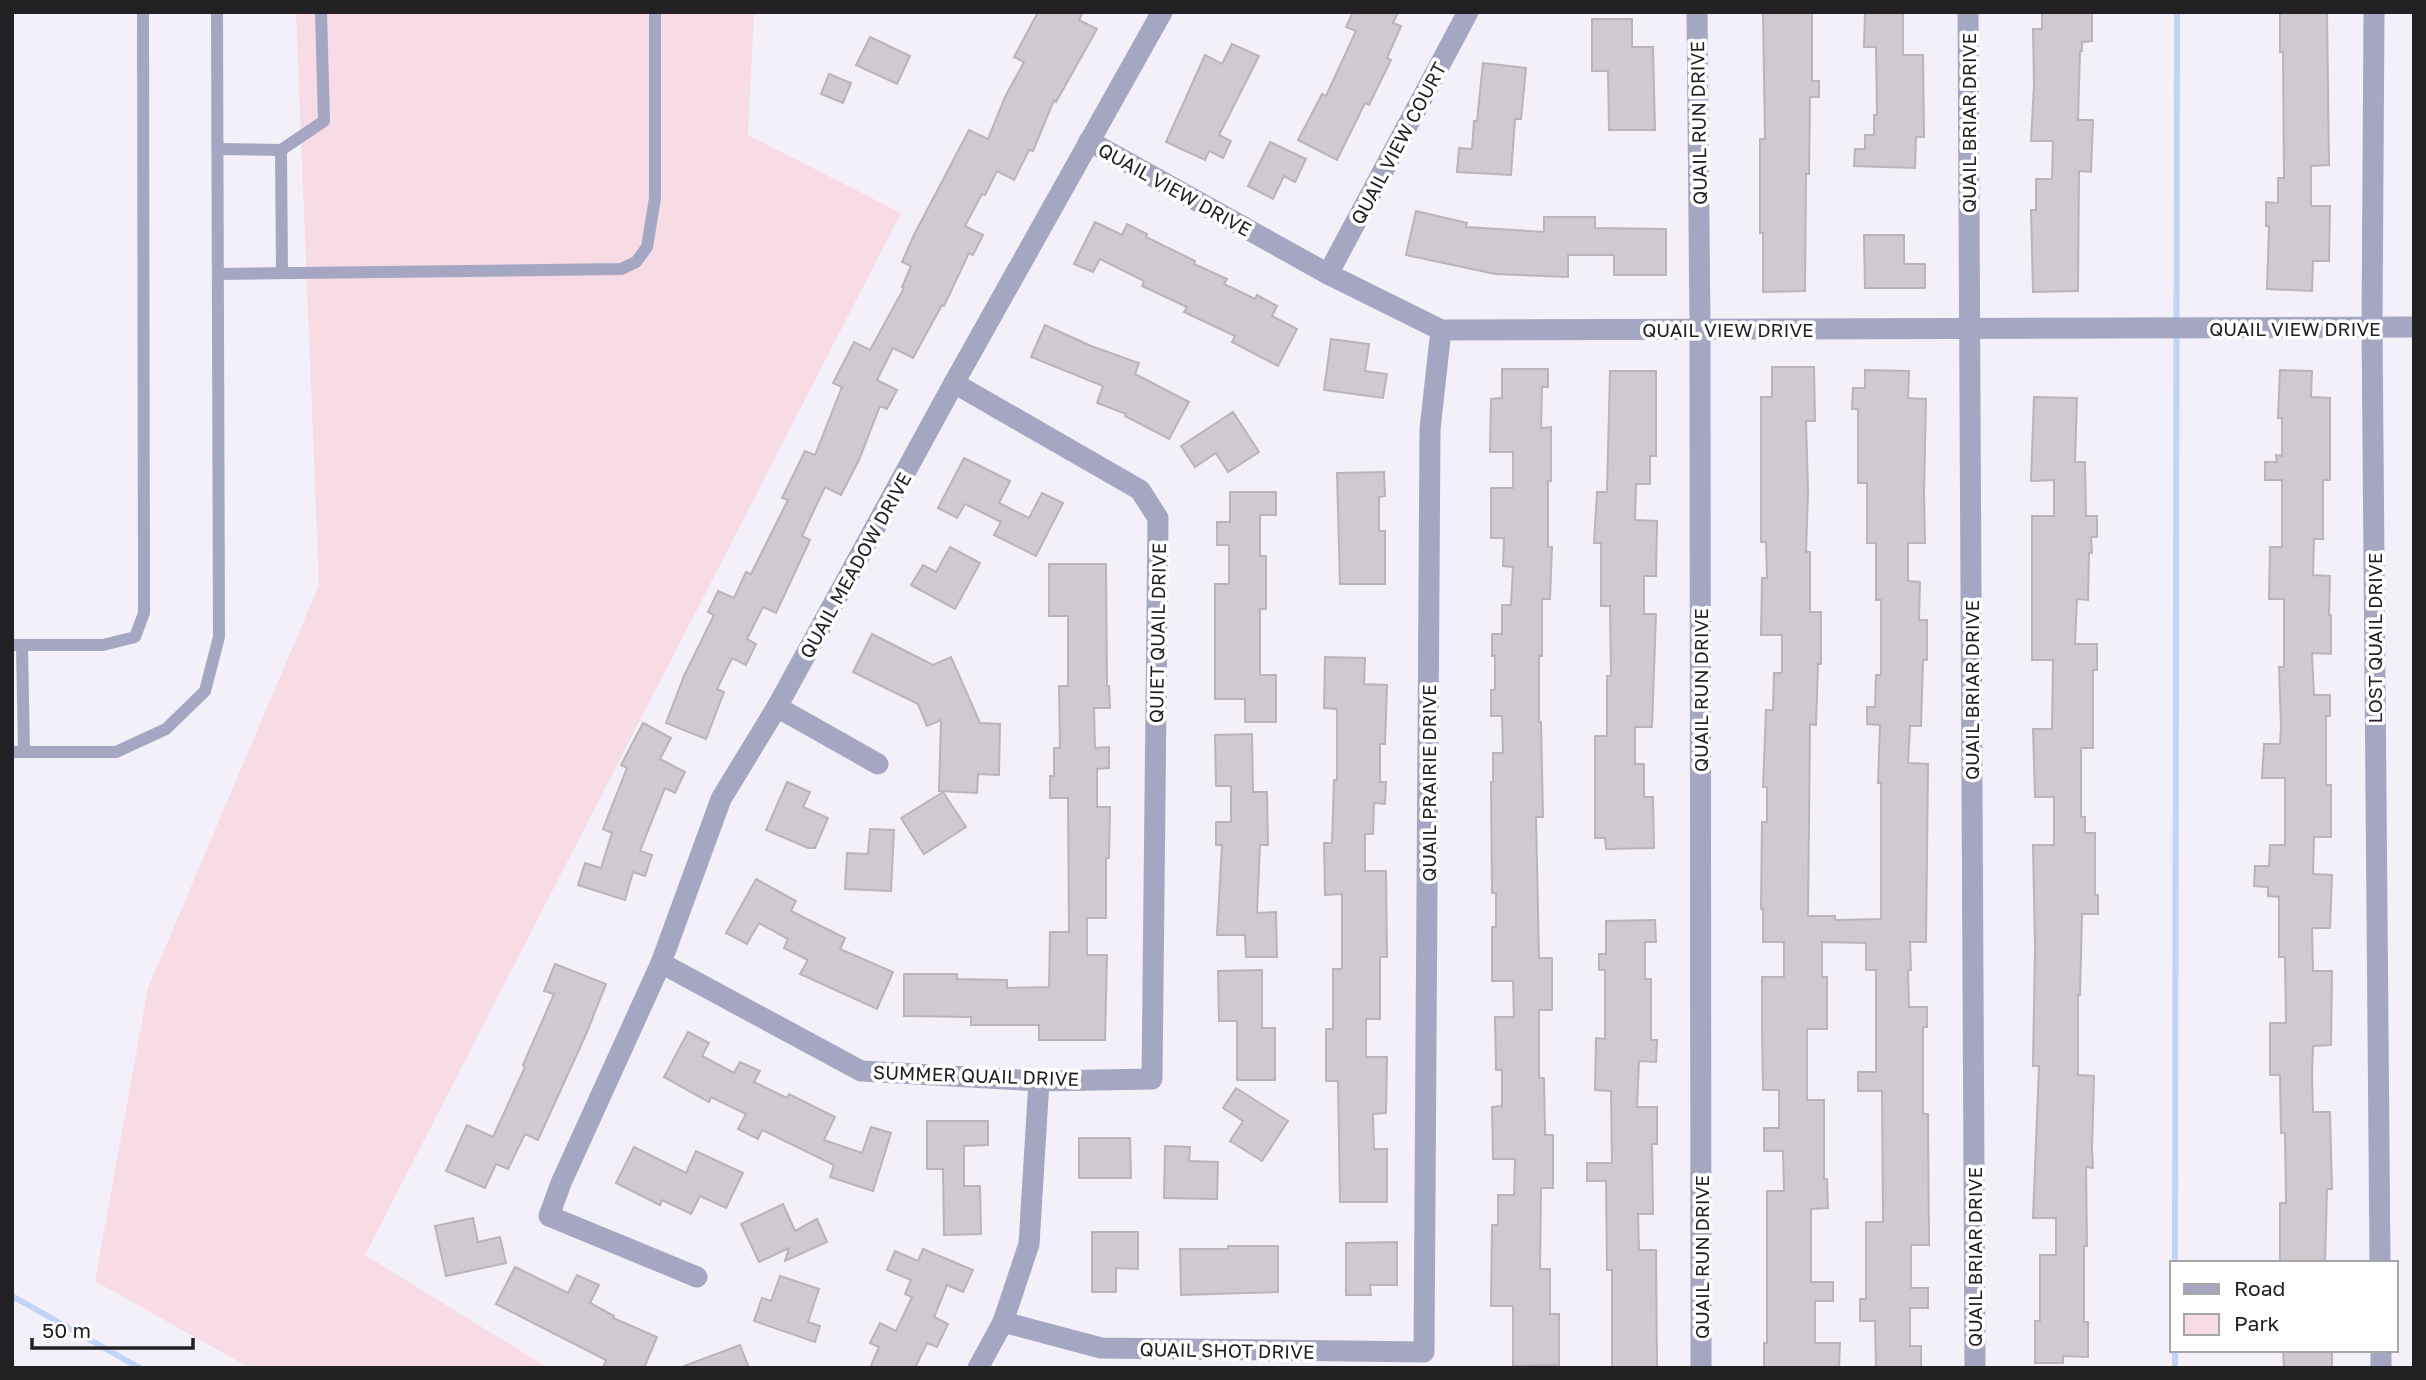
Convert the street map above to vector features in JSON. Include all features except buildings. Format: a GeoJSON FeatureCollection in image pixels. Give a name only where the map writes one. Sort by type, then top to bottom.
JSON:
{"type":"FeatureCollection","features":[{"type":"Feature","properties":{"kind":"street","name":"QUAIL MEADOW DRIVE"},"geometry":{"type":"LineString","coordinates":[[697,1277],[549,1216],[583,1134],[661,963],[721,799],[777,707],[954,383],[1162,12]]}},
{"type":"Feature","properties":{"kind":"street","name":"QUAIL VIEW COURT"},"geometry":{"type":"LineString","coordinates":[[1328,274],[1468,12]]}},
{"type":"Feature","properties":{"kind":"street","name":"QUAIL RUN DRIVE"},"geometry":{"type":"LineString","coordinates":[[1697,12],[1701,1368]]}},
{"type":"Feature","properties":{"kind":"street","name":"QUAIL BRIAR DRIVE"},"geometry":{"type":"LineString","coordinates":[[1968,12],[1975,1368]]}},
{"type":"Feature","properties":{"kind":"street","name":"LOST QUAIL DRIVE"},"geometry":{"type":"LineString","coordinates":[[2374,12],[2372,327],[2380,1261]]}},
{"type":"Feature","properties":{"kind":"street","name":"QUAIL VIEW DRIVE"},"geometry":{"type":"LineString","coordinates":[[1089,141],[1328,274],[1441,330],[2414,327]]}},
{"type":"Feature","properties":{"kind":"street","name":"QUAIL PRAIRIE DRIVE"},"geometry":{"type":"LineString","coordinates":[[1425,1238],[1430,429],[1441,330]]}},
{"type":"Feature","properties":{"kind":"street","name":"QUIET QUAIL DRIVE"},"geometry":{"type":"LineString","coordinates":[[954,383],[1140,490],[1158,517],[1153,997]]}},
{"type":"Feature","properties":{"kind":"street"},"geometry":{"type":"LineString","coordinates":[[777,707],[878,764]]}},
{"type":"Feature","properties":{"kind":"street","name":"SUMMER QUAIL DRIVE"},"geometry":{"type":"LineString","coordinates":[[661,963],[861,1071],[1039,1081],[1152,1079],[1153,997]]}},
{"type":"Feature","properties":{"kind":"street"},"geometry":{"type":"LineString","coordinates":[[978,1368],[1003,1322],[1029,1244],[1039,1081]]}},
{"type":"Feature","properties":{"kind":"street","name":"QUAIL SHOT DRIVE"},"geometry":{"type":"LineString","coordinates":[[1003,1322],[1101,1348],[1424,1352],[1425,1238]]}},
{"type":"Feature","properties":{"kind":"lane"},"geometry":{"type":"LineString","coordinates":[[143,12],[144,613],[135,637],[103,645],[17,645],[18,752],[116,752],[166,729],[205,691],[219,637],[217,12]]}},
{"type":"Feature","properties":{"kind":"lane"},"geometry":{"type":"LineString","coordinates":[[218,149],[281,150],[324,121],[321,12]]}},
{"type":"Feature","properties":{"kind":"lane"},"geometry":{"type":"LineString","coordinates":[[218,274],[621,269],[636,262],[647,247],[655,198],[656,12]]}},
{"type":"Feature","properties":{"kind":"lane"},"geometry":{"type":"LineString","coordinates":[[281,150],[282,273]]}},
{"type":"Feature","properties":{"kind":"green space"},"geometry":{"type":"Polygon","coordinates":[[[296,12],[754,12],[748,135],[901,213],[365,1255],[548,1368],[250,1368],[95,1281],[148,988],[319,585],[296,12]]]}},
{"type":"Feature","properties":{"kind":"waterway"},"geometry":{"type":"LineString","coordinates":[[2175,1261],[2177,12]]}},
{"type":"Feature","properties":{"kind":"waterway"},"geometry":{"type":"LineString","coordinates":[[12,1296],[140,1368]]}},
{"type":"Feature","properties":{"kind":"waterway"},"geometry":{"type":"LineString","coordinates":[[2175,1352],[2175,1368]]}}]}
